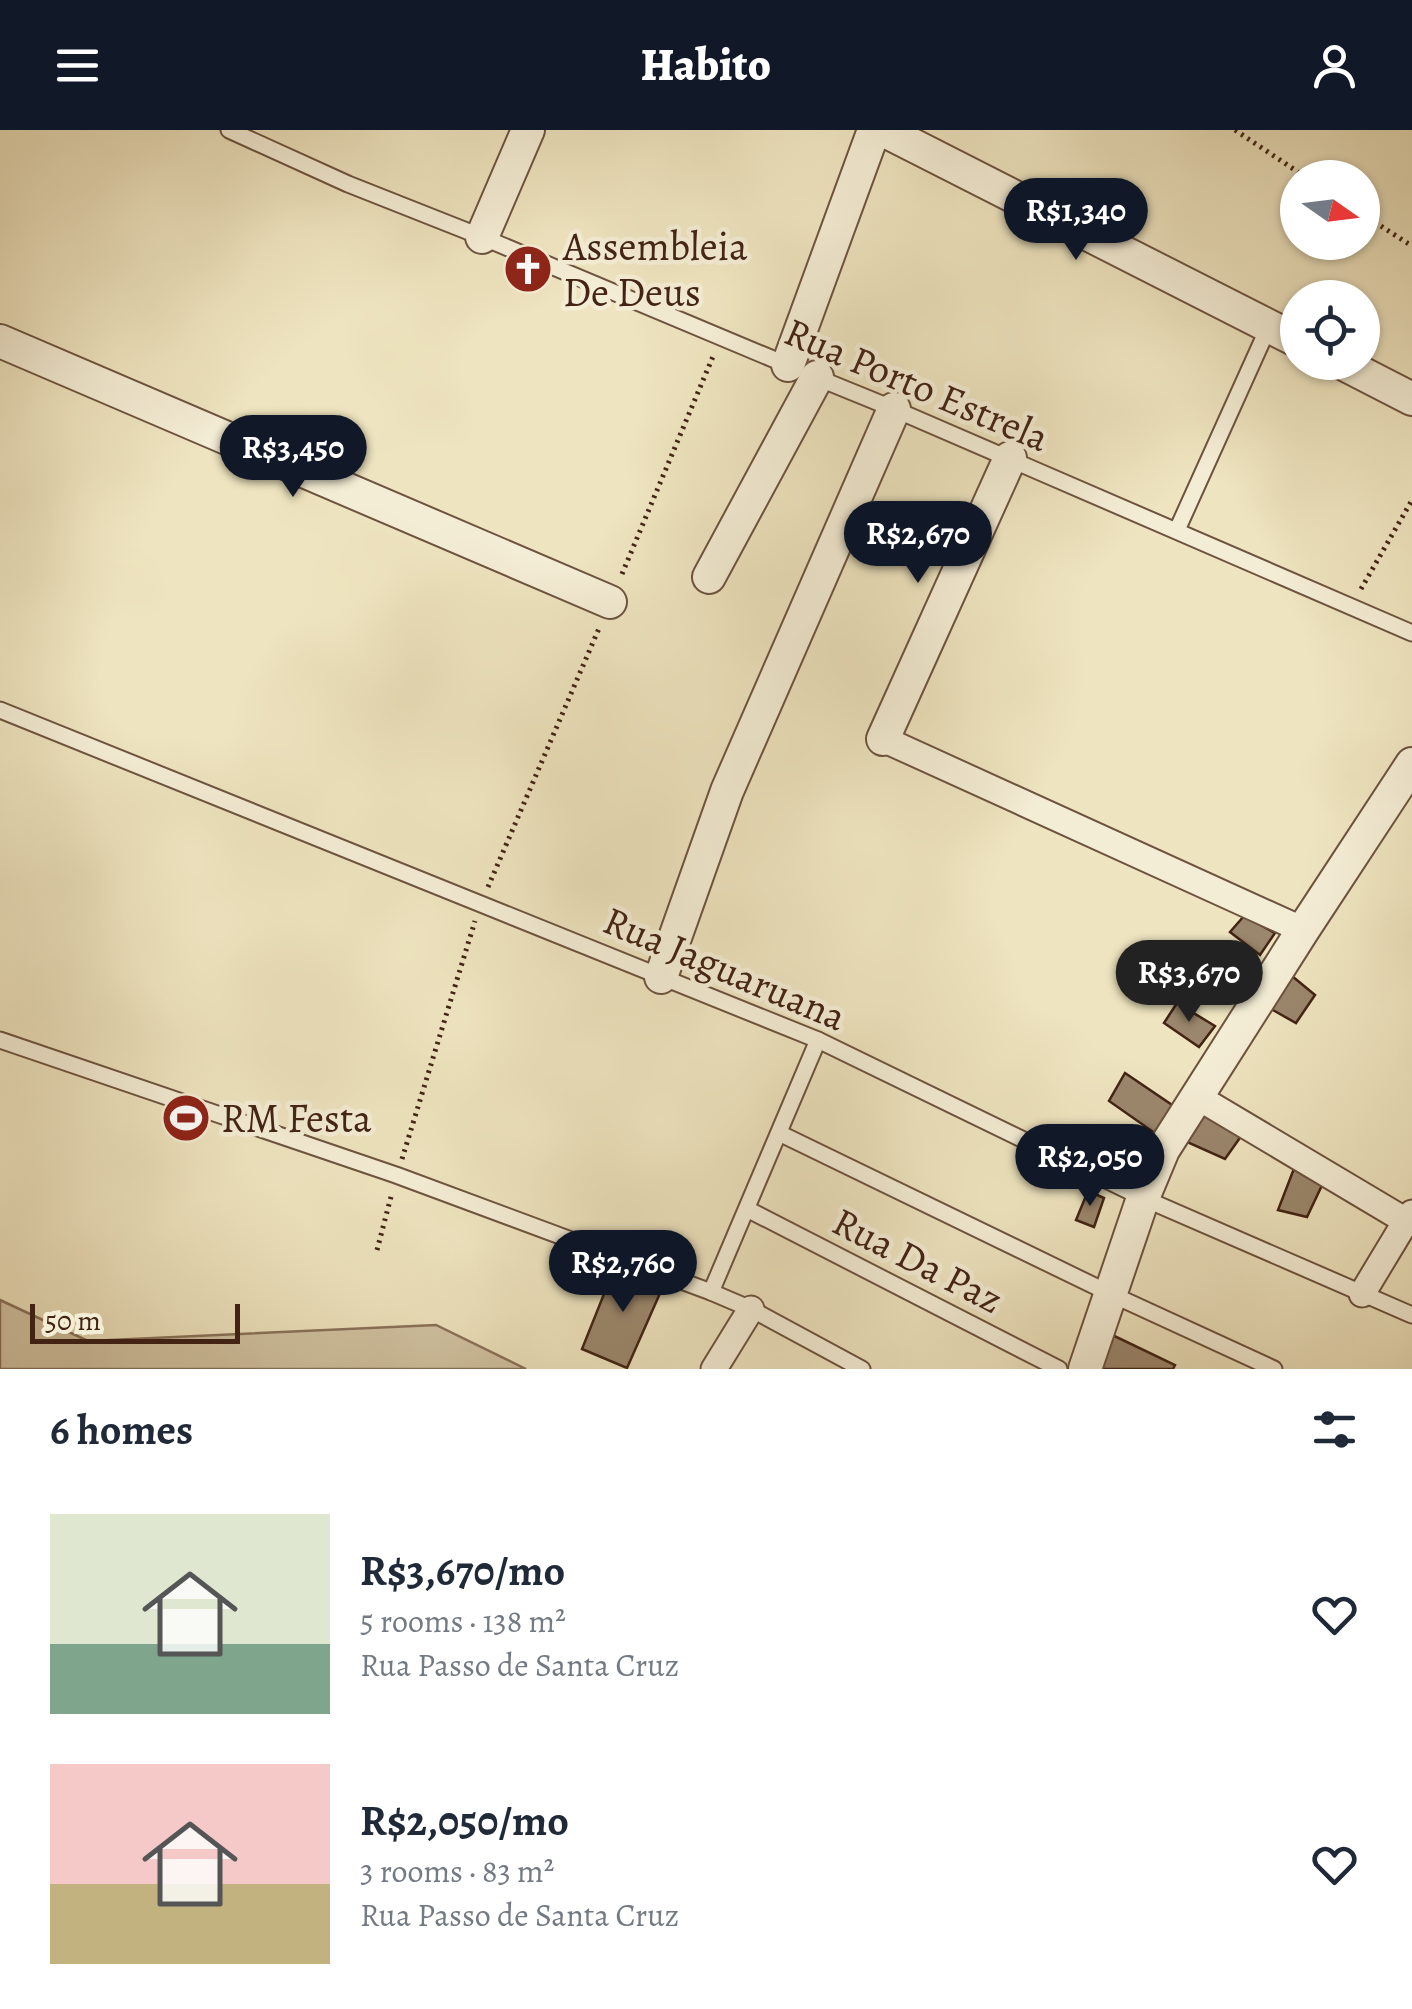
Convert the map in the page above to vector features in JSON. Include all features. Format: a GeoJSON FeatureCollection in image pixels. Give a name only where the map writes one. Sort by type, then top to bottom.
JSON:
{"type":"FeatureCollection","features":[{"type":"Feature","properties":{"kind":"street"},"geometry":{"type":"LineString","coordinates":[[482,237],[528,130]]}},
{"type":"Feature","properties":{"kind":"street"},"geometry":{"type":"LineString","coordinates":[[709,577],[802,372],[874,130]]}},
{"type":"Feature","properties":{"kind":"street"},"geometry":{"type":"LineString","coordinates":[[883,130],[1280,332]]}},
{"type":"Feature","properties":{"kind":"street"},"geometry":{"type":"LineString","coordinates":[[0,341],[610,602]]}},
{"type":"Feature","properties":{"kind":"street"},"geometry":{"type":"LineString","coordinates":[[1375,380],[1412,399]]}},
{"type":"Feature","properties":{"kind":"street"},"geometry":{"type":"LineString","coordinates":[[662,976],[727,792],[894,408]]}},
{"type":"Feature","properties":{"kind":"street"},"geometry":{"type":"LineString","coordinates":[[1010,458],[883,739],[1303,930]]}},
{"type":"Feature","properties":{"kind":"street"},"geometry":{"type":"LineString","coordinates":[[1085,1369],[1142,1198],[1163,1150],[1412,764]]}},
{"type":"Feature","properties":{"kind":"street"},"geometry":{"type":"LineString","coordinates":[[1196,1096],[1409,1217],[1362,1294]]}},
{"type":"Feature","properties":{"kind":"street"},"geometry":{"type":"LineString","coordinates":[[714,1369],[751,1309]]}},
{"type":"Feature","properties":{"kind":"lane","name":"Rua Porto Estrela"},"geometry":{"type":"LineString","coordinates":[[229,130],[348,184],[894,408],[1412,633]]}},
{"type":"Feature","properties":{"kind":"lane"},"geometry":{"type":"LineString","coordinates":[[1177,530],[1280,340]]}},
{"type":"Feature","properties":{"kind":"lane","name":"Rua Jaguaruana"},"geometry":{"type":"LineString","coordinates":[[0,710],[818,1040],[1142,1198],[1412,1315]]}},
{"type":"Feature","properties":{"kind":"lane"},"geometry":{"type":"LineString","coordinates":[[0,1040],[396,1175],[712,1292],[862,1369]]}},
{"type":"Feature","properties":{"kind":"lane"},"geometry":{"type":"LineString","coordinates":[[712,1292],[818,1040]]}},
{"type":"Feature","properties":{"kind":"lane"},"geometry":{"type":"LineString","coordinates":[[779,1133],[1274,1369]]}},
{"type":"Feature","properties":{"kind":"lane","name":"Rua Da Paz"},"geometry":{"type":"LineString","coordinates":[[747,1209],[1059,1369]]}},
{"type":"Feature","properties":{"kind":"path"},"geometry":{"type":"LineString","coordinates":[[1235,130],[1280,160]]}},
{"type":"Feature","properties":{"kind":"path"},"geometry":{"type":"LineString","coordinates":[[1380,226],[1412,246]]}},
{"type":"Feature","properties":{"kind":"path"},"geometry":{"type":"LineString","coordinates":[[377,1250],[396,1175],[481,904],[720,337]]}},
{"type":"Feature","properties":{"kind":"path"},"geometry":{"type":"LineString","coordinates":[[1351,606],[1412,500]]}},
{"type":"Feature","properties":{"kind":"shaded area"},"geometry":{"type":"Polygon","coordinates":[[[0,1300],[88,1341],[436,1325],[526,1369],[0,1369],[0,1300]]]}},
{"type":"Feature","properties":{"kind":"building"},"geometry":{"type":"Polygon","coordinates":[[[1244,916],[1275,933],[1260,955],[1230,932],[1244,916]]]}},
{"type":"Feature","properties":{"kind":"building"},"geometry":{"type":"Polygon","coordinates":[[[1292,976],[1315,995],[1296,1023],[1271,1009],[1292,976]]]}},
{"type":"Feature","properties":{"kind":"building"},"geometry":{"type":"Polygon","coordinates":[[[1177,1003],[1215,1026],[1199,1047],[1164,1023],[1177,1003]]]}},
{"type":"Feature","properties":{"kind":"building"},"geometry":{"type":"Polygon","coordinates":[[[1125,1073],[1175,1107],[1159,1136],[1109,1101],[1125,1073]]]}},
{"type":"Feature","properties":{"kind":"building"},"geometry":{"type":"Polygon","coordinates":[[[1199,1104],[1244,1132],[1225,1159],[1178,1138],[1199,1104]]]}},
{"type":"Feature","properties":{"kind":"building"},"geometry":{"type":"Polygon","coordinates":[[[1295,1166],[1324,1181],[1307,1217],[1278,1210],[1295,1166]]]}},
{"type":"Feature","properties":{"kind":"building"},"geometry":{"type":"Polygon","coordinates":[[[1088,1191],[1104,1198],[1094,1227],[1076,1220],[1088,1191]]]}},
{"type":"Feature","properties":{"kind":"building"},"geometry":{"type":"Polygon","coordinates":[[[616,1264],[665,1282],[627,1368],[582,1349],[616,1264]]]}},
{"type":"Feature","properties":{"kind":"building"},"geometry":{"type":"Polygon","coordinates":[[[1106,1332],[1175,1365],[1173,1369],[1092,1369],[1106,1332]]]}},
{"type":"Feature","properties":{"kind":"place","name":"Assembleia De Deus"},"geometry":{"type":"Point","coordinates":[528,269]}},
{"type":"Feature","properties":{"kind":"place","name":"RM Festa"},"geometry":{"type":"Point","coordinates":[186,1118]}}]}
